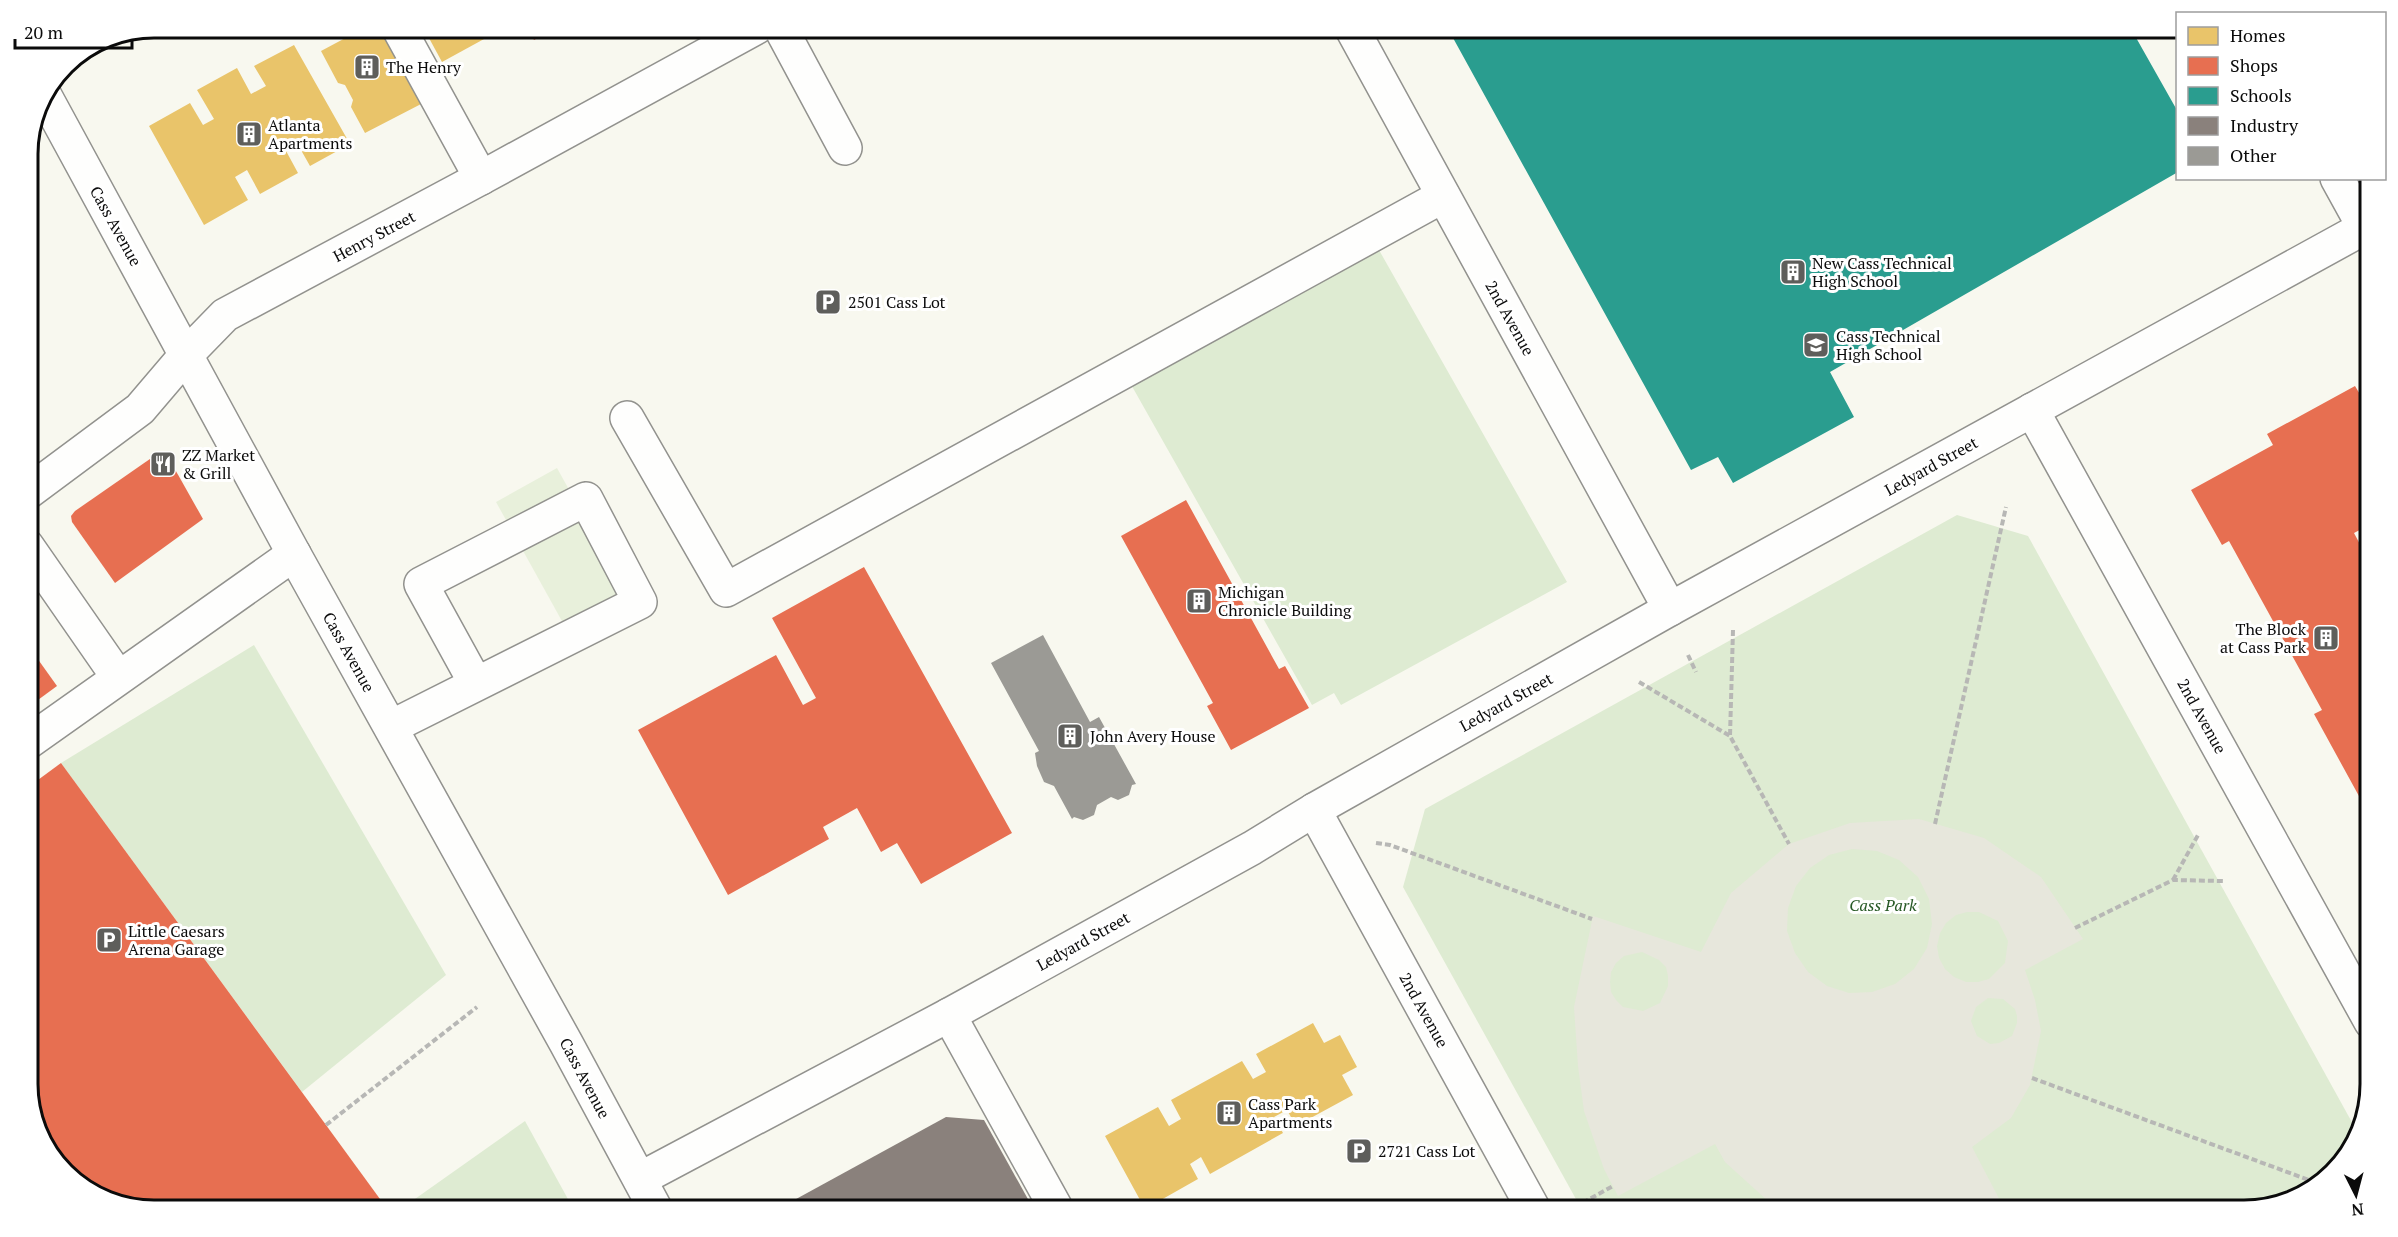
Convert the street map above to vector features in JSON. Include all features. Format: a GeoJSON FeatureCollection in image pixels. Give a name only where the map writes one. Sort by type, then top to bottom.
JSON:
{"type":"FeatureCollection","features":[{"type":"Feature","properties":{"kind":"street"},"geometry":{"type":"LineString","coordinates":[[404,38],[481,178]]}},
{"type":"Feature","properties":{"kind":"street","name":"Henry Street"},"geometry":{"type":"LineString","coordinates":[[38,485],[140,409],[186,354],[225,315],[737,38]]}},
{"type":"Feature","properties":{"kind":"street"},"geometry":{"type":"LineString","coordinates":[[786,38],[845,148]]}},
{"type":"Feature","properties":{"kind":"street","name":"2nd Avenue"},"geometry":{"type":"LineString","coordinates":[[1356,38],[1670,609]]}},
{"type":"Feature","properties":{"kind":"street","name":"Cass Avenue"},"geometry":{"type":"LineString","coordinates":[[49,103],[294,554],[651,1200]]}},
{"type":"Feature","properties":{"kind":"street"},"geometry":{"type":"LineString","coordinates":[[2338,180],[2360,214]]}},
{"type":"Feature","properties":{"kind":"street"},"geometry":{"type":"LineString","coordinates":[[627,418],[726,590],[1443,196]]}},
{"type":"Feature","properties":{"kind":"street","name":"Ledyard Street"},"geometry":{"type":"LineString","coordinates":[[640,1179],[950,1015],[1252,848],[1314,810],[1670,609],[2360,230]]}},
{"type":"Feature","properties":{"kind":"street","name":"2nd Avenue"},"geometry":{"type":"LineString","coordinates":[[2032,410],[2360,1002]]}},
{"type":"Feature","properties":{"kind":"street"},"geometry":{"type":"LineString","coordinates":[[391,727],[640,602],[586,499],[421,584],[476,684]]}},
{"type":"Feature","properties":{"kind":"street"},"geometry":{"type":"LineString","coordinates":[[38,735],[294,554]]}},
{"type":"Feature","properties":{"kind":"street"},"geometry":{"type":"LineString","coordinates":[[38,562],[118,677]]}},
{"type":"Feature","properties":{"kind":"street","name":"2nd Avenue"},"geometry":{"type":"LineString","coordinates":[[1314,810],[1528,1200]]}},
{"type":"Feature","properties":{"kind":"street"},"geometry":{"type":"LineString","coordinates":[[950,1015],[1052,1200]]}},
{"type":"Feature","properties":{"kind":"path"},"geometry":{"type":"LineString","coordinates":[[1935,824],[2006,507]]}},
{"type":"Feature","properties":{"kind":"path"},"geometry":{"type":"LineString","coordinates":[[1733,630],[1730,736],[1789,844]]}},
{"type":"Feature","properties":{"kind":"path"},"geometry":{"type":"LineString","coordinates":[[1688,655],[1696,672]]}},
{"type":"Feature","properties":{"kind":"path"},"geometry":{"type":"LineString","coordinates":[[1640,682],[1730,736]]}},
{"type":"Feature","properties":{"kind":"path"},"geometry":{"type":"LineString","coordinates":[[2173,880],[2198,835]]}},
{"type":"Feature","properties":{"kind":"path"},"geometry":{"type":"LineString","coordinates":[[1376,843],[1390,845],[1592,919]]}},
{"type":"Feature","properties":{"kind":"path"},"geometry":{"type":"LineString","coordinates":[[2075,928],[2173,880],[2223,881]]}},
{"type":"Feature","properties":{"kind":"path"},"geometry":{"type":"LineString","coordinates":[[326,1125],[477,1007]]}},
{"type":"Feature","properties":{"kind":"path"},"geometry":{"type":"LineString","coordinates":[[2032,1078],[2308,1180]]}},
{"type":"Feature","properties":{"kind":"path"},"geometry":{"type":"LineString","coordinates":[[1588,1200],[1613,1186]]}},
{"type":"Feature","properties":{"kind":"green space"},"geometry":{"type":"Polygon","coordinates":[[[1379,250],[1567,582],[1341,705],[1334,693],[1312,705],[1129,381],[1379,250]]]}},
{"type":"Feature","properties":{"kind":"green space"},"geometry":{"type":"Polygon","coordinates":[[[557,468],[639,616],[578,650],[496,502],[557,468]]]}},
{"type":"Feature","properties":{"kind":"green space","name":"Cass Park"},"geometry":{"type":"Polygon","coordinates":[[[1957,515],[2028,536],[2353,1124],[2349,1135],[2332,1160],[2315,1175],[2289,1191],[2259,1199],[1576,1200],[1403,887],[1425,809],[1957,515]]]}},
{"type":"Feature","properties":{"kind":"green space"},"geometry":{"type":"Polygon","coordinates":[[[254,645],[446,975],[302,1092],[61,763],[254,645]]]}},
{"type":"Feature","properties":{"kind":"green space"},"geometry":{"type":"Polygon","coordinates":[[[525,1121],[568,1200],[413,1200],[525,1121]]]}},
{"type":"Feature","properties":{"kind":"shaded area"},"geometry":{"type":"Polygon","coordinates":[[[1919,819],[1984,838],[2041,877],[2083,939],[2025,970],[2035,1000],[2041,1031],[2030,1085],[2011,1118],[1972,1147],[2000,1200],[1767,1200],[1725,1162],[1715,1144],[1618,1196],[1604,1169],[1584,1111],[1578,1066],[1574,1007],[1593,916],[1701,952],[1731,893],[1789,844],[1850,823],[1919,819]],[[1852,849],[1829,855],[1810,868],[1796,886],[1788,908],[1787,931],[1795,953],[1808,972],[1827,986],[1849,993],[1872,992],[1895,984],[1914,969],[1927,948],[1932,924],[1929,899],[1918,877],[1899,860],[1877,851],[1852,849]],[[1979,912],[1956,915],[1946,923],[1940,933],[1937,946],[1939,958],[1945,969],[1954,977],[1966,982],[1978,982],[1989,979],[2005,963],[2008,941],[1998,921],[1979,912]],[[1642,952],[1624,956],[1616,963],[1611,972],[1610,982],[1611,992],[1623,1007],[1643,1011],[1660,1003],[1668,986],[1668,976],[1666,967],[1659,960],[1642,952]],[[1988,998],[1976,1007],[1971,1021],[1977,1036],[1990,1044],[1999,1043],[2012,1036],[2017,1016],[2015,1009],[2003,999],[1988,998]]]}},
{"type":"Feature","properties":{"kind":"building: Homes","name":"The Henry"},"geometry":{"type":"Polygon","coordinates":[[[345,38],[389,38],[423,103],[365,133],[351,107],[353,100],[345,85],[338,83],[321,51],[345,38]]]}},
{"type":"Feature","properties":{"kind":"building: Homes"},"geometry":{"type":"Polygon","coordinates":[[[429,38],[486,38],[442,62],[429,38]]]}},
{"type":"Feature","properties":{"kind":"building: Homes","name":"Atlanta Apartments"},"geometry":{"type":"Polygon","coordinates":[[[294,45],[350,144],[310,166],[297,143],[285,149],[298,173],[260,194],[247,170],[235,177],[248,200],[204,225],[149,126],[190,103],[203,125],[214,119],[197,90],[237,68],[251,94],[266,86],[254,66],[294,45]]]}},
{"type":"Feature","properties":{"kind":"building: Homes","name":"Cass Park Apartments"},"geometry":{"type":"Polygon","coordinates":[[[1313,1023],[1324,1043],[1340,1035],[1357,1067],[1342,1075],[1353,1095],[1296,1126],[1287,1110],[1274,1117],[1283,1133],[1210,1174],[1201,1157],[1190,1164],[1198,1179],[1161,1200],[1140,1200],[1105,1136],[1158,1107],[1169,1126],[1181,1119],[1171,1100],[1242,1061],[1253,1079],[1266,1072],[1256,1054],[1313,1023]]]}},
{"type":"Feature","properties":{"kind":"building: Shops","name":"The Block at Cass Park"},"geometry":{"type":"Polygon","coordinates":[[[2355,386],[2360,394],[2360,530],[2354,533],[2360,544],[2360,798],[2314,714],[2322,710],[2229,541],[2222,545],[2191,490],[2273,445],[2267,434],[2355,386]]]}},
{"type":"Feature","properties":{"kind":"building: Shops"},"geometry":{"type":"Polygon","coordinates":[[[160,452],[168,457],[203,519],[115,583],[72,522],[71,516],[160,452]]]}},
{"type":"Feature","properties":{"kind":"building: Shops","name":"Michigan Chronicle Building"},"geometry":{"type":"Polygon","coordinates":[[[1186,500],[1279,669],[1285,666],[1309,708],[1231,750],[1207,706],[1213,703],[1121,536],[1186,500]]]}},
{"type":"Feature","properties":{"kind":"building: Shops"},"geometry":{"type":"Polygon","coordinates":[[[864,567],[1012,833],[921,884],[897,843],[881,852],[857,808],[823,827],[829,839],[728,895],[638,730],[776,655],[803,705],[816,698],[772,618],[864,567]]]}},
{"type":"Feature","properties":{"kind":"building: Shops"},"geometry":{"type":"Polygon","coordinates":[[[38,659],[57,686],[38,700],[38,659]]]}},
{"type":"Feature","properties":{"kind":"building: Shops","name":"Little Caesars Arena Garage"},"geometry":{"type":"Polygon","coordinates":[[[61,763],[381,1200],[139,1199],[102,1188],[77,1171],[66,1160],[49,1135],[38,1091],[38,780],[61,763]]]}},
{"type":"Feature","properties":{"kind":"building: Schools","name":"Cass Technical High School"},"geometry":{"type":"Polygon","coordinates":[[[1453,38],[2136,38],[2176,108],[2176,173],[1830,372],[1854,417],[1733,483],[1718,457],[1691,470],[1453,38]]]}},
{"type":"Feature","properties":{"kind":"building: Industry"},"geometry":{"type":"Polygon","coordinates":[[[946,1117],[984,1120],[1028,1200],[794,1200],[946,1117]]]}},
{"type":"Feature","properties":{"kind":"building: Other","name":"John Avery House"},"geometry":{"type":"Polygon","coordinates":[[[1043,635],[1090,722],[1099,717],[1136,784],[1132,785],[1129,795],[1118,800],[1111,797],[1097,805],[1094,815],[1083,820],[1074,817],[1072,819],[1054,786],[1044,782],[1037,766],[1035,753],[1039,751],[991,663],[1043,635]]]}},
{"type":"Feature","properties":{"kind":"place","name":"The Henry"},"geometry":{"type":"Point","coordinates":[367,67]}},
{"type":"Feature","properties":{"kind":"place","name":"Atlanta Apartments"},"geometry":{"type":"Point","coordinates":[249,134]}},
{"type":"Feature","properties":{"kind":"place","name":"New Cass Technical High School"},"geometry":{"type":"Point","coordinates":[1793,272]}},
{"type":"Feature","properties":{"kind":"place","name":"2501 Cass Lot"},"geometry":{"type":"Point","coordinates":[828,302]}},
{"type":"Feature","properties":{"kind":"place","name":"Cass Technical High School"},"geometry":{"type":"Point","coordinates":[1816,345]}},
{"type":"Feature","properties":{"kind":"place","name":"ZZ Market & Grill"},"geometry":{"type":"Point","coordinates":[163,464]}},
{"type":"Feature","properties":{"kind":"place","name":"Michigan Chronicle Building"},"geometry":{"type":"Point","coordinates":[1199,601]}},
{"type":"Feature","properties":{"kind":"place","name":"The Block at Cass Park"},"geometry":{"type":"Point","coordinates":[2326,638]}},
{"type":"Feature","properties":{"kind":"place","name":"John Avery House"},"geometry":{"type":"Point","coordinates":[1070,736]}},
{"type":"Feature","properties":{"kind":"place","name":"Little Caesars Arena Garage"},"geometry":{"type":"Point","coordinates":[109,940]}},
{"type":"Feature","properties":{"kind":"place","name":"Cass Park Apartments"},"geometry":{"type":"Point","coordinates":[1229,1113]}},
{"type":"Feature","properties":{"kind":"place","name":"2721 Cass Lot"},"geometry":{"type":"Point","coordinates":[1359,1151]}}]}
